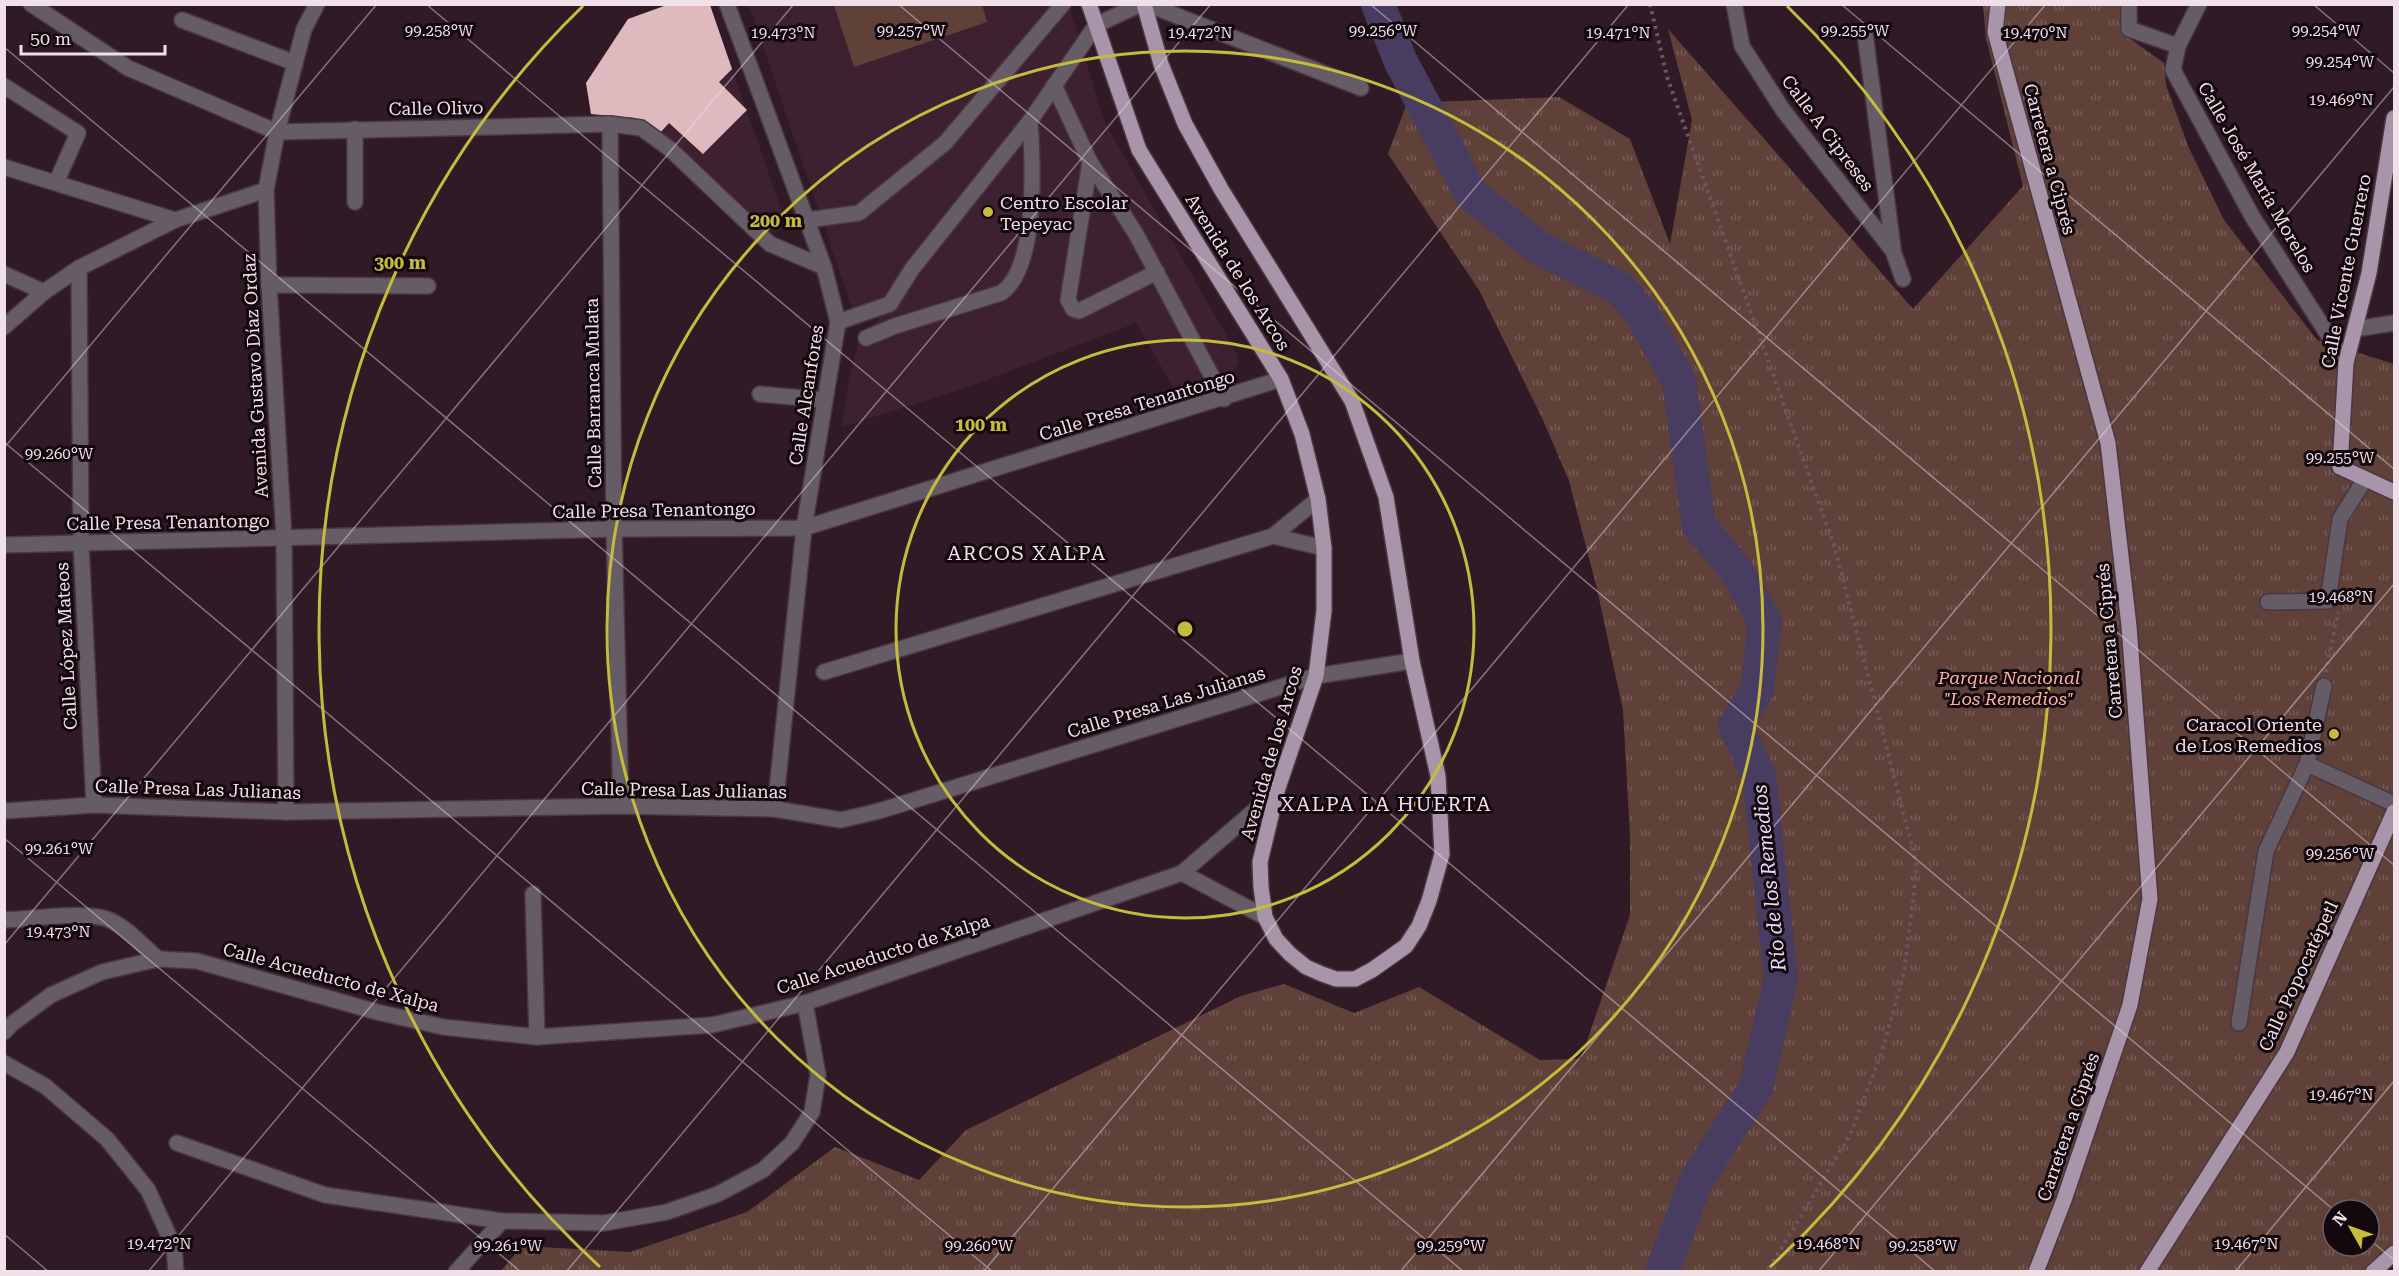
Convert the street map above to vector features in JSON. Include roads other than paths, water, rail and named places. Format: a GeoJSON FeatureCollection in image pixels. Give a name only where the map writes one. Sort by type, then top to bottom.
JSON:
{"type":"FeatureCollection","features":[{"type":"Feature","properties":{"kind":"main road","name":"Avenida de los Arcos"},"geometry":{"type":"LineString","coordinates":[[1089,4],[1139,150],[1281,379],[1302,434],[1318,499],[1324,548],[1324,611],[1316,676],[1277,791],[1260,862],[1261,887],[1265,916],[1276,939],[1290,954],[1306,967],[1336,979],[1355,979],[1380,965],[1406,946],[1419,926],[1429,901],[1442,854],[1438,776],[1412,661],[1386,497],[1352,401],[1221,189],[1185,124],[1161,64],[1144,4]]}},
{"type":"Feature","properties":{"kind":"main road","name":"Carretera a Ciprés"},"geometry":{"type":"LineString","coordinates":[[1998,4],[1995,32],[2108,443],[2129,626],[2150,899],[2130,1005],[2064,1200],[2036,1272]]}},
{"type":"Feature","properties":{"kind":"main road","name":"Calle Vicente Guerrero"},"geometry":{"type":"LineString","coordinates":[[2365,479],[2340,467],[2346,363],[2369,273],[2394,118]]}},
{"type":"Feature","properties":{"kind":"main road"},"geometry":{"type":"LineString","coordinates":[[2365,479],[2394,492]]}},
{"type":"Feature","properties":{"kind":"main road","name":"Calle Popocatépetl"},"geometry":{"type":"LineString","coordinates":[[2147,1272],[2287,1052],[2394,813]]}},
{"type":"Feature","properties":{"kind":"main road"},"geometry":{"type":"LineString","coordinates":[[2373,1272],[2394,1253]]}},
{"type":"Feature","properties":{"kind":"street","name":"Calle Olivo"},"geometry":{"type":"LineString","coordinates":[[31,4],[128,68],[277,132],[609,124],[641,128],[670,149],[770,244],[824,267]]}},
{"type":"Feature","properties":{"kind":"street","name":"Avenida Gustavo Díaz Ordaz"},"geometry":{"type":"LineString","coordinates":[[286,812],[284,538],[268,285],[266,190],[277,132],[304,30],[317,4]]}},
{"type":"Feature","properties":{"kind":"street","name":"Calle Alcanfores"},"geometry":{"type":"LineString","coordinates":[[727,4],[824,267],[838,322],[804,528],[774,809]]}},
{"type":"Feature","properties":{"kind":"street"},"geometry":{"type":"LineString","coordinates":[[807,220],[860,213],[945,143],[1063,4]]}},
{"type":"Feature","properties":{"kind":"street"},"geometry":{"type":"LineString","coordinates":[[838,322],[890,303],[912,269],[1030,121],[1096,25],[1144,4],[1360,88]]}},
{"type":"Feature","properties":{"kind":"street","name":"Calle A Cipreses"},"geometry":{"type":"LineString","coordinates":[[1734,4],[1742,46],[1783,110],[1893,251],[1903,279]]}},
{"type":"Feature","properties":{"kind":"street"},"geometry":{"type":"LineString","coordinates":[[2129,4],[2128,29],[2178,46]]}},
{"type":"Feature","properties":{"kind":"street","name":"Calle José María Morelos"},"geometry":{"type":"LineString","coordinates":[[2199,4],[2178,46],[2173,70],[2252,216],[2346,363]]}},
{"type":"Feature","properties":{"kind":"street"},"geometry":{"type":"LineString","coordinates":[[182,20],[295,63]]}},
{"type":"Feature","properties":{"kind":"street"},"geometry":{"type":"LineString","coordinates":[[1865,34],[1893,251]]}},
{"type":"Feature","properties":{"kind":"street"},"geometry":{"type":"LineString","coordinates":[[4,86],[78,133],[56,183]]}},
{"type":"Feature","properties":{"kind":"street"},"geometry":{"type":"LineString","coordinates":[[1054,86],[1090,162],[1136,234],[1224,399]]}},
{"type":"Feature","properties":{"kind":"street"},"geometry":{"type":"LineString","coordinates":[[866,338],[895,326],[1001,293],[1010,287],[1017,275],[1030,224],[1033,170],[1030,121]]}},
{"type":"Feature","properties":{"kind":"street","name":"Calle Barranca Mulata"},"geometry":{"type":"LineString","coordinates":[[609,124],[614,529],[621,806]]}},
{"type":"Feature","properties":{"kind":"street"},"geometry":{"type":"LineString","coordinates":[[355,129],[356,202]]}},
{"type":"Feature","properties":{"kind":"street"},"geometry":{"type":"LineString","coordinates":[[1090,162],[1068,300],[1073,309],[1079,311],[1156,272]]}},
{"type":"Feature","properties":{"kind":"street"},"geometry":{"type":"LineString","coordinates":[[4,167],[176,220]]}},
{"type":"Feature","properties":{"kind":"street"},"geometry":{"type":"LineString","coordinates":[[4,327],[44,292],[79,268],[176,220],[266,190]]}},
{"type":"Feature","properties":{"kind":"street","name":"Calle López Mateos"},"geometry":{"type":"LineString","coordinates":[[79,268],[81,544],[94,805]]}},
{"type":"Feature","properties":{"kind":"street"},"geometry":{"type":"LineString","coordinates":[[4,274],[44,292]]}},
{"type":"Feature","properties":{"kind":"street"},"geometry":{"type":"LineString","coordinates":[[268,285],[428,286]]}},
{"type":"Feature","properties":{"kind":"street"},"geometry":{"type":"LineString","coordinates":[[890,303],[895,326]]}},
{"type":"Feature","properties":{"kind":"street"},"geometry":{"type":"LineString","coordinates":[[2355,329],[2394,322]]}},
{"type":"Feature","properties":{"kind":"street","name":"Calle Presa Tenantongo"},"geometry":{"type":"LineString","coordinates":[[4,545],[614,529],[804,528],[1224,399],[1281,379]]}},
{"type":"Feature","properties":{"kind":"street"},"geometry":{"type":"LineString","coordinates":[[760,394],[825,400]]}},
{"type":"Feature","properties":{"kind":"street"},"geometry":{"type":"LineString","coordinates":[[2268,602],[2328,601],[2340,519],[2365,479]]}},
{"type":"Feature","properties":{"kind":"street"},"geometry":{"type":"LineString","coordinates":[[824,672],[1273,536],[1318,499]]}},
{"type":"Feature","properties":{"kind":"street"},"geometry":{"type":"LineString","coordinates":[[1273,536],[1324,548]]}},
{"type":"Feature","properties":{"kind":"street","name":"Calle Presa Las Julianas"},"geometry":{"type":"LineString","coordinates":[[4,811],[94,805],[286,812],[621,806],[774,809],[841,820],[879,811],[1316,676],[1412,661]]}},
{"type":"Feature","properties":{"kind":"street"},"geometry":{"type":"LineString","coordinates":[[2239,1023],[2266,851],[2307,764],[2324,686]]}},
{"type":"Feature","properties":{"kind":"street"},"geometry":{"type":"LineString","coordinates":[[2307,764],[2394,804]]}},
{"type":"Feature","properties":{"kind":"street","name":"Calle Acueducto de Xalpa"},"geometry":{"type":"LineString","coordinates":[[4,1032],[51,995],[102,972],[158,959],[197,961],[378,1012],[443,1027],[537,1037],[712,1025],[805,1003],[1182,873],[1277,791]]}},
{"type":"Feature","properties":{"kind":"street"},"geometry":{"type":"LineString","coordinates":[[1182,873],[1265,916]]}},
{"type":"Feature","properties":{"kind":"street"},"geometry":{"type":"LineString","coordinates":[[533,894],[537,1037]]}},
{"type":"Feature","properties":{"kind":"street"},"geometry":{"type":"LineString","coordinates":[[4,920],[89,916],[106,919],[123,927],[158,959]]}},
{"type":"Feature","properties":{"kind":"street"},"geometry":{"type":"LineString","coordinates":[[177,1143],[325,1195],[502,1221],[604,1223],[667,1212],[718,1194],[763,1170],[792,1143],[812,1112],[818,1075],[805,1003]]}},
{"type":"Feature","properties":{"kind":"street"},"geometry":{"type":"LineString","coordinates":[[4,1063],[45,1086],[107,1139],[148,1190],[174,1247],[176,1272]]}},
{"type":"Feature","properties":{"kind":"street"},"geometry":{"type":"LineString","coordinates":[[456,1272],[502,1221]]}},
{"type":"Feature","properties":{"kind":"waterway","name":"Río de los Remedios"},"geometry":{"type":"LineString","coordinates":[[1378,4],[1400,60],[1471,194],[1539,248],[1620,288],[1643,316],[1679,381],[1699,526],[1736,570],[1765,621],[1757,690],[1735,725],[1759,776],[1781,978],[1756,1087],[1696,1181],[1662,1272]]}},
{"type":"Feature","properties":{"kind":"place","name":"Centro Escolar Tepeyac"},"geometry":{"type":"Point","coordinates":[988,212]}},
{"type":"Feature","properties":{"kind":"place","name":"Caracol Oriente de Los Remedios"},"geometry":{"type":"Point","coordinates":[2334,734]}},
{"type":"Feature","properties":{"kind":"district","name":"ARCOS XALPA"},"geometry":{"type":"Point","coordinates":[1027,553]}},
{"type":"Feature","properties":{"kind":"district","name":"XALPA LA HUERTA"},"geometry":{"type":"Point","coordinates":[1386,804]}},
{"type":"Feature","properties":{"kind":"park label","name":"Parque Nacional \"Los Remedios\""},"geometry":{"type":"Point","coordinates":[2009,687]}}]}
